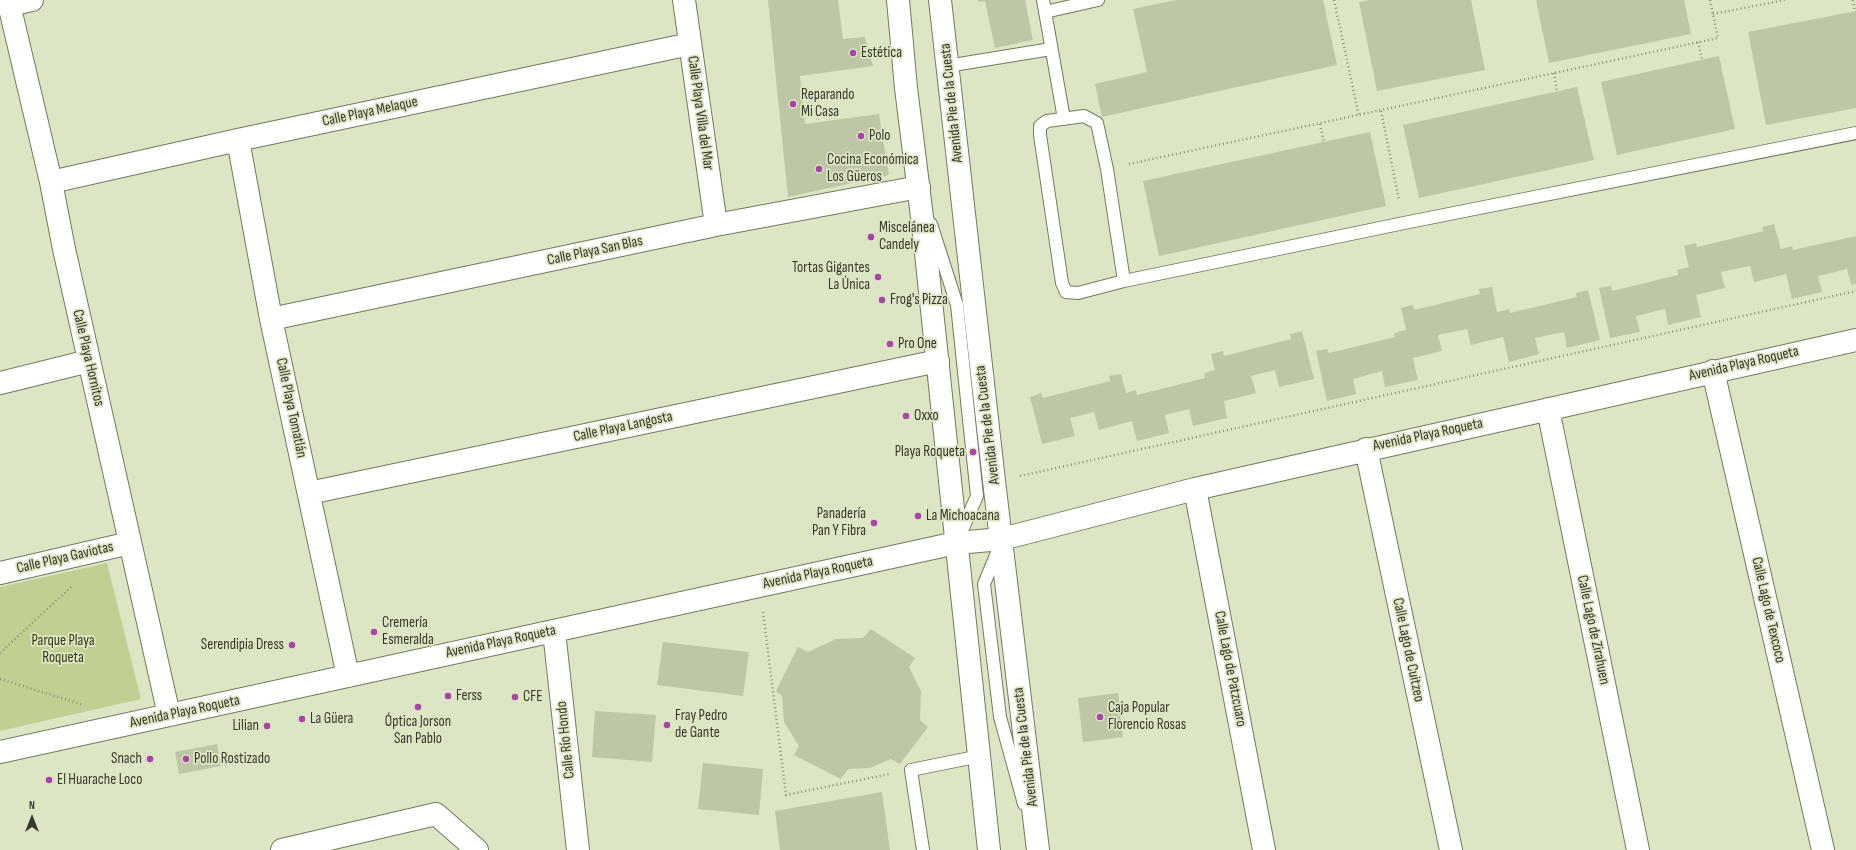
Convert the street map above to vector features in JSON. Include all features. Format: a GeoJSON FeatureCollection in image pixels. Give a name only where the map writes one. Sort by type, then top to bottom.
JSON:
{"type":"FeatureCollection","features":[{"type":"Feature","properties":{"kind":"street"},"geometry":{"type":"LineString","coordinates":[[8,2],[32,0]]}},
{"type":"Feature","properties":{"kind":"street","name":"Calle Playa Villa del Mar"},"geometry":{"type":"LineString","coordinates":[[684,0],[716,225]]}},
{"type":"Feature","properties":{"kind":"street"},"geometry":{"type":"LineString","coordinates":[[898,0],[906,88],[919,187],[938,361],[989,850]]}},
{"type":"Feature","properties":{"kind":"street","name":"Avenida Pie de la Cuesta"},"geometry":{"type":"LineString","coordinates":[[940,0],[1037,850]]}},
{"type":"Feature","properties":{"kind":"street","name":"Calle Playa Hornitos"},"geometry":{"type":"LineString","coordinates":[[8,2],[51,182],[89,361],[169,715]]}},
{"type":"Feature","properties":{"kind":"street","name":"Calle Playa Melaque"},"geometry":{"type":"LineString","coordinates":[[51,182],[238,140],[690,44]]}},
{"type":"Feature","properties":{"kind":"street","name":"Calle Playa Tomatlán"},"geometry":{"type":"LineString","coordinates":[[238,140],[271,319],[348,676]]}},
{"type":"Feature","properties":{"kind":"street","name":"Calle Playa San Blas"},"geometry":{"type":"LineString","coordinates":[[271,319],[716,225],[919,187]]}},
{"type":"Feature","properties":{"kind":"street","name":"Avenida Playa Roqueta"},"geometry":{"type":"LineString","coordinates":[[1002,539],[1195,489],[1366,449],[1856,340]]}},
{"type":"Feature","properties":{"kind":"street"},"geometry":{"type":"LineString","coordinates":[[0,382],[89,361]]}},
{"type":"Feature","properties":{"kind":"street","name":"Calle Playa Langosta"},"geometry":{"type":"LineString","coordinates":[[309,493],[938,361]]}},
{"type":"Feature","properties":{"kind":"street","name":"Calle Lago de Texcoco"},"geometry":{"type":"LineString","coordinates":[[1713,371],[1823,850]]}},
{"type":"Feature","properties":{"kind":"street","name":"Calle Lago de Zirahuen"},"geometry":{"type":"LineString","coordinates":[[1548,409],[1638,850]]}},
{"type":"Feature","properties":{"kind":"street","name":"Calle Lago de Cuitzeo"},"geometry":{"type":"LineString","coordinates":[[1366,449],[1451,850]]}},
{"type":"Feature","properties":{"kind":"street","name":"Calle Lago de Patzcuaro"},"geometry":{"type":"LineString","coordinates":[[1195,489],[1264,850]]}},
{"type":"Feature","properties":{"kind":"street"},"geometry":{"type":"LineString","coordinates":[[956,543],[1002,539]]}},
{"type":"Feature","properties":{"kind":"street","name":"Calle Playa Gaviotas"},"geometry":{"type":"LineString","coordinates":[[0,573],[130,543]]}},
{"type":"Feature","properties":{"kind":"street","name":"Avenida Playa Roqueta"},"geometry":{"type":"LineString","coordinates":[[0,752],[956,543]]}},
{"type":"Feature","properties":{"kind":"street","name":"Calle Río Hondo"},"geometry":{"type":"LineString","coordinates":[[554,631],[574,849]]}},
{"type":"Feature","properties":{"kind":"street"},"geometry":{"type":"LineString","coordinates":[[282,850],[436,814],[477,850]]}},
{"type":"Feature","properties":{"kind":"lane"},"geometry":{"type":"LineString","coordinates":[[1064,119],[1044,6],[1098,0]]}},
{"type":"Feature","properties":{"kind":"lane"},"geometry":{"type":"LineString","coordinates":[[947,66],[1051,49]]}},
{"type":"Feature","properties":{"kind":"lane"},"geometry":{"type":"LineString","coordinates":[[1124,281],[1107,169],[1097,123],[1084,116],[1047,121],[1040,126],[1062,283],[1066,292],[1078,293],[1124,281],[1404,223],[1856,133]]}},
{"type":"Feature","properties":{"kind":"lane"},"geometry":{"type":"LineString","coordinates":[[919,187],[957,305],[977,496],[956,543]]}},
{"type":"Feature","properties":{"kind":"lane"},"geometry":{"type":"LineString","coordinates":[[923,850],[911,770],[980,756]]}},
{"type":"Feature","properties":{"kind":"path"},"geometry":{"type":"LineString","coordinates":[[1334,0],[1359,116]]}},
{"type":"Feature","properties":{"kind":"path"},"geometry":{"type":"LineString","coordinates":[[1107,169],[1718,38],[1710,0]]}},
{"type":"Feature","properties":{"kind":"path"},"geometry":{"type":"LineString","coordinates":[[1713,14],[1785,0]]}},
{"type":"Feature","properties":{"kind":"path"},"geometry":{"type":"LineString","coordinates":[[1853,0],[1855,12]]}},
{"type":"Feature","properties":{"kind":"path"},"geometry":{"type":"LineString","coordinates":[[1698,42],[1702,59]]}},
{"type":"Feature","properties":{"kind":"path"},"geometry":{"type":"LineString","coordinates":[[1554,73],[1557,91]]}},
{"type":"Feature","properties":{"kind":"path"},"geometry":{"type":"LineString","coordinates":[[1380,111],[1404,223]]}},
{"type":"Feature","properties":{"kind":"path"},"geometry":{"type":"LineString","coordinates":[[1320,124],[1324,142]]}},
{"type":"Feature","properties":{"kind":"path"},"geometry":{"type":"LineString","coordinates":[[994,482],[1856,291]]}},
{"type":"Feature","properties":{"kind":"path"},"geometry":{"type":"LineString","coordinates":[[0,653],[79,580]]}},
{"type":"Feature","properties":{"kind":"path"},"geometry":{"type":"LineString","coordinates":[[759,586],[786,795],[911,770]]}},
{"type":"Feature","properties":{"kind":"path"},"geometry":{"type":"LineString","coordinates":[[0,679],[87,706]]}},
{"type":"Feature","properties":{"kind":"green space","name":"Parque Playa Roqueta"},"geometry":{"type":"Polygon","coordinates":[[[107,563],[141,699],[0,731],[0,587],[107,563]]]}},
{"type":"Feature","properties":{"kind":"building"},"geometry":{"type":"Polygon","coordinates":[[[768,0],[838,0],[843,39],[865,37],[873,66],[800,76],[805,124],[879,114],[889,175],[788,197],[768,0]]]}},
{"type":"Feature","properties":{"kind":"building"},"geometry":{"type":"Polygon","coordinates":[[[978,0],[1025,0],[1033,40],[995,48],[985,1],[978,2],[978,0]]]}},
{"type":"Feature","properties":{"kind":"building"},"geometry":{"type":"Polygon","coordinates":[[[1176,0],[1323,0],[1337,65],[1102,117],[1095,84],[1147,72],[1133,9],[1176,0]]]}},
{"type":"Feature","properties":{"kind":"building"},"geometry":{"type":"Polygon","coordinates":[[[1370,0],[1471,0],[1485,70],[1377,91],[1359,2],[1370,0]]]}},
{"type":"Feature","properties":{"kind":"building"},"geometry":{"type":"Polygon","coordinates":[[[1536,0],[1684,0],[1691,34],[1549,63],[1536,0]]]}},
{"type":"Feature","properties":{"kind":"building"},"geometry":{"type":"Polygon","coordinates":[[[1856,11],[1856,108],[1766,125],[1748,32],[1856,11]]]}},
{"type":"Feature","properties":{"kind":"building"},"geometry":{"type":"Polygon","coordinates":[[[1719,56],[1735,129],[1617,155],[1601,82],[1719,56]]]}},
{"type":"Feature","properties":{"kind":"building"},"geometry":{"type":"Polygon","coordinates":[[[1577,87],[1594,160],[1419,198],[1403,125],[1577,87]]]}},
{"type":"Feature","properties":{"kind":"building"},"geometry":{"type":"Polygon","coordinates":[[[1370,132],[1386,206],[1159,256],[1143,181],[1370,132]]]}},
{"type":"Feature","properties":{"kind":"building"},"geometry":{"type":"Polygon","coordinates":[[[1774,224],[1781,249],[1792,246],[1793,250],[1856,236],[1856,284],[1851,285],[1847,269],[1818,276],[1822,292],[1792,299],[1786,274],[1754,282],[1750,266],[1721,272],[1725,288],[1696,295],[1701,317],[1668,325],[1665,309],[1636,316],[1640,332],[1610,338],[1599,288],[1611,286],[1612,291],[1678,275],[1677,270],[1689,267],[1684,246],[1696,243],[1697,247],[1764,231],[1762,227],[1774,224]]]}},
{"type":"Feature","properties":{"kind":"building"},"geometry":{"type":"Polygon","coordinates":[[[1492,287],[1497,312],[1509,309],[1510,313],[1577,297],[1576,293],[1588,290],[1600,340],[1567,348],[1564,332],[1535,338],[1539,354],[1509,362],[1503,337],[1471,345],[1467,329],[1438,335],[1442,351],[1413,358],[1418,380],[1385,387],[1382,371],[1353,379],[1356,394],[1327,401],[1316,351],[1327,349],[1329,353],[1395,337],[1394,333],[1406,330],[1401,308],[1413,305],[1414,310],[1480,294],[1479,289],[1492,287]]]}},
{"type":"Feature","properties":{"kind":"building"},"geometry":{"type":"Polygon","coordinates":[[[1302,331],[1314,379],[1279,387],[1275,370],[1251,376],[1256,393],[1224,401],[1227,418],[1193,426],[1189,409],[1165,415],[1169,433],[1137,441],[1132,421],[1099,430],[1094,412],[1070,418],[1075,436],[1042,444],[1030,397],[1041,393],[1043,398],[1110,381],[1109,376],[1121,374],[1126,393],[1136,390],[1137,395],[1205,378],[1204,373],[1215,370],[1211,354],[1223,351],[1224,356],[1291,339],[1290,334],[1302,331]]]}},
{"type":"Feature","properties":{"kind":"building"},"geometry":{"type":"Polygon","coordinates":[[[871,629],[915,658],[909,667],[921,691],[920,720],[928,727],[900,764],[891,759],[870,768],[848,769],[841,779],[794,755],[799,746],[784,722],[782,696],[776,691],[798,647],[808,652],[836,639],[863,638],[871,629]]]}},
{"type":"Feature","properties":{"kind":"building"},"geometry":{"type":"Polygon","coordinates":[[[663,642],[749,652],[743,696],[657,685],[663,642]]]}},
{"type":"Feature","properties":{"kind":"building","name":"Caja Popular Florencio Rosas"},"geometry":{"type":"Polygon","coordinates":[[[1118,693],[1123,737],[1083,742],[1078,698],[1118,693]]]}},
{"type":"Feature","properties":{"kind":"building"},"geometry":{"type":"Polygon","coordinates":[[[595,711],[656,715],[652,762],[592,757],[595,711]]]}},
{"type":"Feature","properties":{"kind":"building"},"geometry":{"type":"Polygon","coordinates":[[[217,744],[221,766],[179,774],[175,752],[217,744]]]}},
{"type":"Feature","properties":{"kind":"building"},"geometry":{"type":"Polygon","coordinates":[[[703,763],[763,769],[759,815],[698,809],[703,763]]]}},
{"type":"Feature","properties":{"kind":"building"},"geometry":{"type":"Polygon","coordinates":[[[882,792],[890,850],[780,850],[775,811],[882,792]]]}},
{"type":"Feature","properties":{"kind":"place","name":"Estética"},"geometry":{"type":"Point","coordinates":[853,53]}},
{"type":"Feature","properties":{"kind":"place","name":"Reparando Mi Casa"},"geometry":{"type":"Point","coordinates":[793,104]}},
{"type":"Feature","properties":{"kind":"place","name":"Polo"},"geometry":{"type":"Point","coordinates":[861,136]}},
{"type":"Feature","properties":{"kind":"place","name":"Cocina Económica Los Güeros"},"geometry":{"type":"Point","coordinates":[819,169]}},
{"type":"Feature","properties":{"kind":"place","name":"Miscelánea Candely"},"geometry":{"type":"Point","coordinates":[871,237]}},
{"type":"Feature","properties":{"kind":"place","name":"Tortas Gigantes La Única"},"geometry":{"type":"Point","coordinates":[878,277]}},
{"type":"Feature","properties":{"kind":"place","name":"Frog's Pizza"},"geometry":{"type":"Point","coordinates":[882,300]}},
{"type":"Feature","properties":{"kind":"place","name":"Pro One"},"geometry":{"type":"Point","coordinates":[890,344]}},
{"type":"Feature","properties":{"kind":"place","name":"Oxxo"},"geometry":{"type":"Point","coordinates":[906,416]}},
{"type":"Feature","properties":{"kind":"place","name":"Playa Roqueta"},"geometry":{"type":"Point","coordinates":[973,452]}},
{"type":"Feature","properties":{"kind":"place","name":"La Michoacana"},"geometry":{"type":"Point","coordinates":[918,516]}},
{"type":"Feature","properties":{"kind":"place","name":"Panadería Pan Y Fibra"},"geometry":{"type":"Point","coordinates":[874,523]}},
{"type":"Feature","properties":{"kind":"place","name":"Cremería Esmeralda"},"geometry":{"type":"Point","coordinates":[374,632]}},
{"type":"Feature","properties":{"kind":"place","name":"Serendipia Dress"},"geometry":{"type":"Point","coordinates":[292,645]}},
{"type":"Feature","properties":{"kind":"place","name":"Ferss"},"geometry":{"type":"Point","coordinates":[448,696]}},
{"type":"Feature","properties":{"kind":"place","name":"CFE"},"geometry":{"type":"Point","coordinates":[515,697]}},
{"type":"Feature","properties":{"kind":"place","name":"Óptica Jorson San Pablo"},"geometry":{"type":"Point","coordinates":[418,707]}},
{"type":"Feature","properties":{"kind":"place","name":"Caja Popular Florencio Rosas"},"geometry":{"type":"Point","coordinates":[1100,717]}},
{"type":"Feature","properties":{"kind":"place","name":"La Güera"},"geometry":{"type":"Point","coordinates":[302,719]}},
{"type":"Feature","properties":{"kind":"place","name":"Fray Pedro de Gante"},"geometry":{"type":"Point","coordinates":[667,725]}},
{"type":"Feature","properties":{"kind":"place","name":"Lilian"},"geometry":{"type":"Point","coordinates":[267,726]}},
{"type":"Feature","properties":{"kind":"place","name":"Snach"},"geometry":{"type":"Point","coordinates":[150,759]}},
{"type":"Feature","properties":{"kind":"place","name":"Pollo Rostizado"},"geometry":{"type":"Point","coordinates":[186,759]}},
{"type":"Feature","properties":{"kind":"place","name":"El Huarache Loco"},"geometry":{"type":"Point","coordinates":[49,780]}}]}
